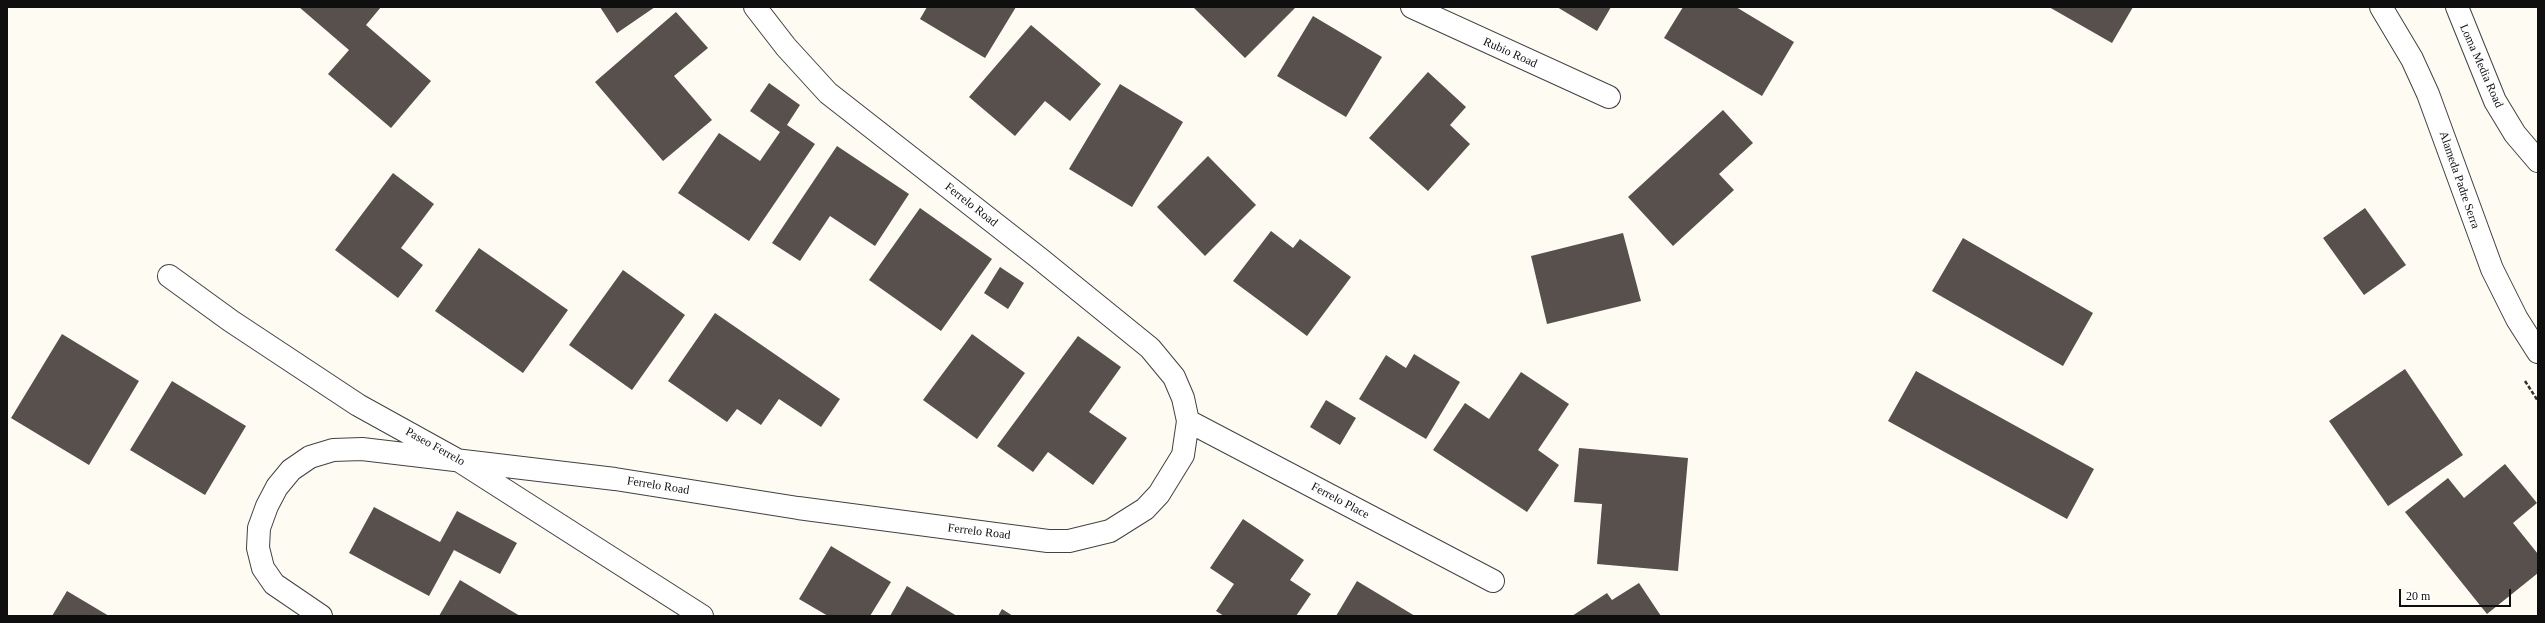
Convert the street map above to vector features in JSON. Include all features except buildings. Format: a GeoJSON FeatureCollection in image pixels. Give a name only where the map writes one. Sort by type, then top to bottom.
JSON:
{"type":"FeatureCollection","features":[{"type":"Feature","properties":{"kind":"street","name":"Ferrelo Road"},"geometry":{"type":"LineString","coordinates":[[321,616],[274,584],[263,568],[258,548],[259,528],[267,506],[277,487],[291,470],[310,457],[333,450],[362,449],[615,480],[868,517],[1048,541],[1069,541],[1110,531],[1145,509],[1159,494],[1183,455],[1188,421],[1183,398],[1174,377],[1150,348],[1039,258],[828,93],[786,47],[756,7]]}},
{"type":"Feature","properties":{"kind":"street","name":"Rubio Road"},"geometry":{"type":"LineString","coordinates":[[1412,7],[1609,97]]}},
{"type":"Feature","properties":{"kind":"street","name":"Alameda Padre Serra"},"geometry":{"type":"LineString","coordinates":[[2381,7],[2412,59],[2428,94],[2492,269],[2517,319],[2538,352]]}},
{"type":"Feature","properties":{"kind":"street","name":"Loma Media Road"},"geometry":{"type":"LineString","coordinates":[[2457,7],[2495,101],[2516,134],[2538,161]]}},
{"type":"Feature","properties":{"kind":"street","name":"Paseo Ferrelo"},"geometry":{"type":"LineString","coordinates":[[169,276],[231,321],[358,405],[461,462],[702,616]]}},
{"type":"Feature","properties":{"kind":"street","name":"Ferrelo Place"},"geometry":{"type":"LineString","coordinates":[[1188,421],[1493,581]]}}]}
